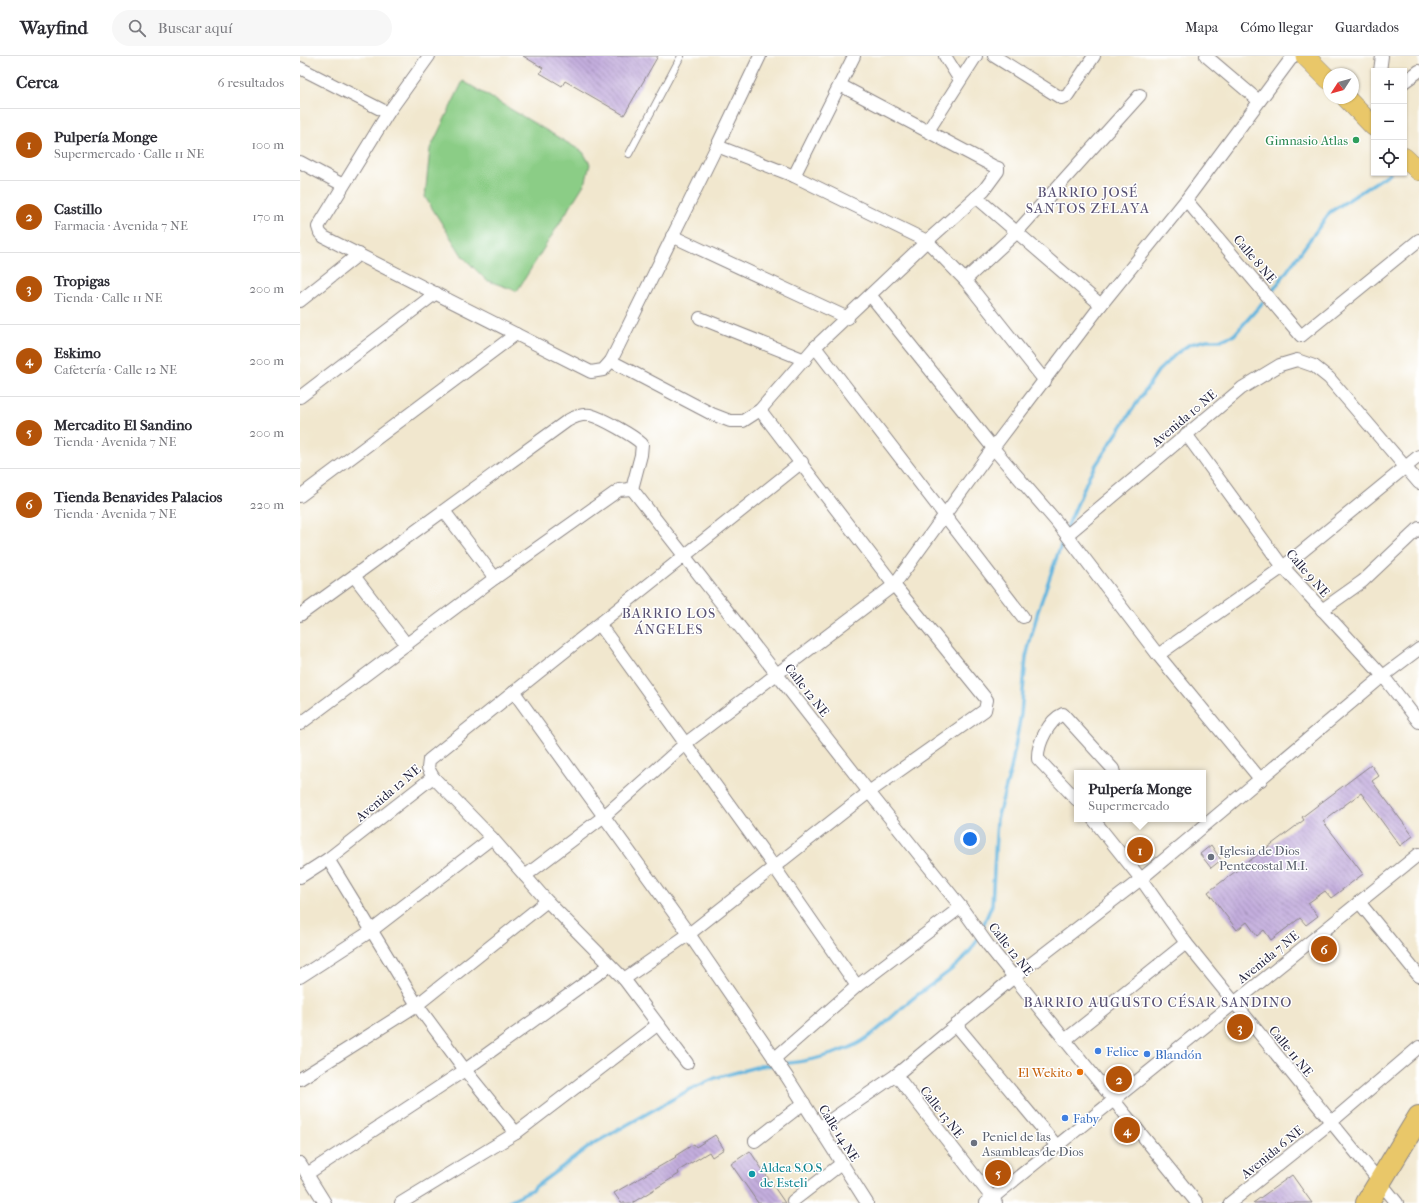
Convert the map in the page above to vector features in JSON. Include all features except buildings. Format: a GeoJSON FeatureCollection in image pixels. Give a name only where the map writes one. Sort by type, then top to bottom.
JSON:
{"type":"FeatureCollection","features":[{"type":"Feature","properties":{"kind":"highway"},"geometry":{"type":"LineString","coordinates":[[1367,1203],[1419,1117]]}},
{"type":"Feature","properties":{"kind":"main road"},"geometry":{"type":"LineString","coordinates":[[1305,56],[1323,74]]}},
{"type":"Feature","properties":{"kind":"main road"},"geometry":{"type":"LineString","coordinates":[[1352,104],[1371,124]]}},
{"type":"Feature","properties":{"kind":"street"},"geometry":{"type":"LineString","coordinates":[[429,56],[388,113],[343,185],[318,227],[320,233],[324,237],[591,372],[603,370],[611,361],[760,56]]}},
{"type":"Feature","properties":{"kind":"street"},"geometry":{"type":"LineString","coordinates":[[794,176],[854,56]]}},
{"type":"Feature","properties":{"kind":"street"},"geometry":{"type":"LineString","coordinates":[[945,56],[960,80]]}},
{"type":"Feature","properties":{"kind":"street"},"geometry":{"type":"LineString","coordinates":[[928,131],[976,56]]}},
{"type":"Feature","properties":{"kind":"street"},"geometry":{"type":"LineString","coordinates":[[994,56],[1061,98],[1067,96],[1094,56]]}},
{"type":"Feature","properties":{"kind":"street"},"geometry":{"type":"LineString","coordinates":[[1206,56],[1259,101]]}},
{"type":"Feature","properties":{"kind":"street"},"geometry":{"type":"LineString","coordinates":[[525,876],[603,817],[686,743],[894,585],[993,448],[1101,305],[1186,200],[1293,56]]}},
{"type":"Feature","properties":{"kind":"street"},"geometry":{"type":"LineString","coordinates":[[1380,68],[1382,56]]}},
{"type":"Feature","properties":{"kind":"street"},"geometry":{"type":"LineString","coordinates":[[300,68],[388,113]]}},
{"type":"Feature","properties":{"kind":"street"},"geometry":{"type":"LineString","coordinates":[[1407,80],[1419,71]]}},
{"type":"Feature","properties":{"kind":"street"},"geometry":{"type":"LineString","coordinates":[[611,361],[712,414],[730,421],[743,421],[760,410],[815,347],[848,318],[927,241],[984,190],[998,171],[998,168],[840,85]]}},
{"type":"Feature","properties":{"kind":"street"},"geometry":{"type":"LineString","coordinates":[[965,280],[1016,233],[1140,95]]}},
{"type":"Feature","properties":{"kind":"street"},"geometry":{"type":"LineString","coordinates":[[717,146],[794,176],[927,241],[965,280],[1045,381]]}},
{"type":"Feature","properties":{"kind":"street"},"geometry":{"type":"LineString","coordinates":[[300,162],[343,185]]}},
{"type":"Feature","properties":{"kind":"street"},"geometry":{"type":"LineString","coordinates":[[976,197],[1101,305]]}},
{"type":"Feature","properties":{"kind":"street","name":"Calle 8 NE"},"geometry":{"type":"LineString","coordinates":[[1186,200],[1302,336],[1419,241]]}},
{"type":"Feature","properties":{"kind":"street"},"geometry":{"type":"LineString","coordinates":[[672,236],[848,318]]}},
{"type":"Feature","properties":{"kind":"street"},"geometry":{"type":"LineString","coordinates":[[300,301],[359,254]]}},
{"type":"Feature","properties":{"kind":"street"},"geometry":{"type":"LineString","coordinates":[[300,397],[436,293]]}},
{"type":"Feature","properties":{"kind":"street"},"geometry":{"type":"LineString","coordinates":[[871,296],[993,448],[1056,521],[1158,655],[1261,780]]}},
{"type":"Feature","properties":{"kind":"street"},"geometry":{"type":"LineString","coordinates":[[700,318],[805,360]]}},
{"type":"Feature","properties":{"kind":"street"},"geometry":{"type":"LineString","coordinates":[[300,496],[516,334]]}},
{"type":"Feature","properties":{"kind":"street"},"geometry":{"type":"LineString","coordinates":[[815,347],[1023,617]]}},
{"type":"Feature","properties":{"kind":"street","name":"Avenida 10 NE"},"geometry":{"type":"LineString","coordinates":[[1067,535],[1242,388],[1280,365],[1297,360],[1314,366],[1329,378],[1405,466]]}},
{"type":"Feature","properties":{"kind":"street"},"geometry":{"type":"LineString","coordinates":[[624,979],[689,934],[775,868],[869,792],[985,710],[987,705],[987,700],[894,585],[802,462],[760,410]]}},
{"type":"Feature","properties":{"kind":"street"},"geometry":{"type":"LineString","coordinates":[[300,615],[566,421],[577,416],[590,415],[635,437],[642,444],[641,455],[632,489],[619,490],[495,578],[300,724]]}},
{"type":"Feature","properties":{"kind":"street","name":"Calle 9 NE"},"geometry":{"type":"LineString","coordinates":[[1186,434],[1283,567],[1383,676],[1419,722]]}},
{"type":"Feature","properties":{"kind":"street"},"geometry":{"type":"LineString","coordinates":[[1158,655],[1283,567],[1419,456]]}},
{"type":"Feature","properties":{"kind":"street"},"geometry":{"type":"LineString","coordinates":[[514,692],[686,557],[802,462]]}},
{"type":"Feature","properties":{"kind":"street"},"geometry":{"type":"LineString","coordinates":[[1405,466],[1419,483]]}},
{"type":"Feature","properties":{"kind":"street","name":"Calle 12 NE"},"geometry":{"type":"LineString","coordinates":[[632,489],[961,907],[988,945],[1197,1203]]}},
{"type":"Feature","properties":{"kind":"street"},"geometry":{"type":"LineString","coordinates":[[444,511],[495,578]]}},
{"type":"Feature","properties":{"kind":"street"},"geometry":{"type":"LineString","coordinates":[[1322,610],[1363,581],[1419,528]]}},
{"type":"Feature","properties":{"kind":"street"},"geometry":{"type":"LineString","coordinates":[[354,576],[407,645]]}},
{"type":"Feature","properties":{"kind":"street"},"geometry":{"type":"LineString","coordinates":[[600,625],[775,868],[856,986]]}},
{"type":"Feature","properties":{"kind":"street"},"geometry":{"type":"LineString","coordinates":[[819,1128],[896,1075],[1014,977],[1141,879],[1261,780],[1383,676],[1419,649]]}},
{"type":"Feature","properties":{"kind":"street","name":"Avenida 12 NE"},"geometry":{"type":"LineString","coordinates":[[300,877],[328,859],[433,777],[428,768],[429,760],[514,692]]}},
{"type":"Feature","properties":{"kind":"street","name":"Calle 14 NE"},"geometry":{"type":"LineString","coordinates":[[514,692],[689,934],[787,1077],[867,1203]]}},
{"type":"Feature","properties":{"kind":"street"},"geometry":{"type":"LineString","coordinates":[[1074,797],[1038,759],[1038,752],[1052,722],[1057,717],[1063,714],[1113,770]]}},
{"type":"Feature","properties":{"kind":"street"},"geometry":{"type":"LineString","coordinates":[[433,777],[492,838],[547,901],[624,979],[657,1025],[687,1062]]}},
{"type":"Feature","properties":{"kind":"street","name":"Calle 11 NE"},"geometry":{"type":"LineString","coordinates":[[1095,822],[1141,879],[1186,943],[1330,1122],[1380,1180],[1397,1203]]}},
{"type":"Feature","properties":{"kind":"street"},"geometry":{"type":"LineString","coordinates":[[300,977],[372,931],[492,838]]}},
{"type":"Feature","properties":{"kind":"street","name":"Avenida 7 NE"},"geometry":{"type":"LineString","coordinates":[[991,1201],[1056,1145],[1419,854]]}},
{"type":"Feature","properties":{"kind":"street"},"geometry":{"type":"LineString","coordinates":[[328,859],[417,1004],[465,1070],[516,1132]]}},
{"type":"Feature","properties":{"kind":"street"},"geometry":{"type":"LineString","coordinates":[[300,1079],[417,1004],[547,901]]}},
{"type":"Feature","properties":{"kind":"street"},"geometry":{"type":"LineString","coordinates":[[1359,902],[1419,976]]}},
{"type":"Feature","properties":{"kind":"street"},"geometry":{"type":"LineString","coordinates":[[775,1061],[856,986],[961,907]]}},
{"type":"Feature","properties":{"kind":"street"},"geometry":{"type":"LineString","coordinates":[[1065,1040],[1186,943]]}},
{"type":"Feature","properties":{"kind":"street"},"geometry":{"type":"LineString","coordinates":[[306,1174],[465,1070],[610,965]]}},
{"type":"Feature","properties":{"kind":"street"},"geometry":{"type":"LineString","coordinates":[[401,1203],[516,1132],[657,1025]]}},
{"type":"Feature","properties":{"kind":"street"},"geometry":{"type":"LineString","coordinates":[[956,1025],[1056,1145]]}},
{"type":"Feature","properties":{"kind":"street","name":"Avenida 6 NE"},"geometry":{"type":"LineString","coordinates":[[1230,1203],[1419,1047]]}},
{"type":"Feature","properties":{"kind":"street","name":"Calle 13 NE"},"geometry":{"type":"LineString","coordinates":[[896,1075],[991,1201]]}},
{"type":"Feature","properties":{"kind":"street"},"geometry":{"type":"LineString","coordinates":[[755,1141],[804,1103]]}},
{"type":"Feature","properties":{"kind":"street"},"geometry":{"type":"LineString","coordinates":[[300,1163],[325,1203]]}},
{"type":"Feature","properties":{"kind":"street"},"geometry":{"type":"LineString","coordinates":[[793,1201],[841,1164]]}},
{"type":"Feature","properties":{"kind":"lane"},"geometry":{"type":"LineString","coordinates":[[629,154],[681,56]]}},
{"type":"Feature","properties":{"kind":"green space"},"geometry":{"type":"Polygon","coordinates":[[[463,81],[583,152],[590,164],[586,181],[517,291],[486,280],[463,257],[425,197],[430,149],[463,81]]]}},
{"type":"Feature","properties":{"kind":"waterway"},"geometry":{"type":"LineString","coordinates":[[1271,293],[1330,212],[1385,176]]}},
{"type":"Feature","properties":{"kind":"waterway"},"geometry":{"type":"LineString","coordinates":[[1066,530],[1090,474],[1158,371],[1177,353],[1190,344],[1207,340],[1221,340],[1234,335],[1263,302]]}},
{"type":"Feature","properties":{"kind":"waterway"},"geometry":{"type":"LineString","coordinates":[[981,930],[992,905],[997,819],[1011,769],[1021,714],[1026,657],[1038,611],[1064,536]]}},
{"type":"Feature","properties":{"kind":"waterway"},"geometry":{"type":"LineString","coordinates":[[781,1064],[799,1062],[832,1054],[849,1048],[867,1038],[916,996],[960,962],[974,946],[979,936]]}},
{"type":"Feature","properties":{"kind":"waterway"},"geometry":{"type":"LineString","coordinates":[[505,1203],[531,1190],[593,1144],[689,1090],[715,1078],[760,1066],[775,1065]]}},
{"type":"Feature","properties":{"kind":"place","name":"Gimnasio Atlas"},"geometry":{"type":"Point","coordinates":[1356,140]}},
{"type":"Feature","properties":{"kind":"place","name":"Pulpería Monge"},"geometry":{"type":"Point","coordinates":[1140,850]}},
{"type":"Feature","properties":{"kind":"place","name":"Iglesia de Dios Pentecostal M.I."},"geometry":{"type":"Point","coordinates":[1211,857]}},
{"type":"Feature","properties":{"kind":"place","name":"Tienda Benavides Palacios"},"geometry":{"type":"Point","coordinates":[1324,949]}},
{"type":"Feature","properties":{"kind":"place","name":"Tropigas"},"geometry":{"type":"Point","coordinates":[1240,1027]}},
{"type":"Feature","properties":{"kind":"place","name":"Felice"},"geometry":{"type":"Point","coordinates":[1098,1051]}},
{"type":"Feature","properties":{"kind":"place","name":"Blandón"},"geometry":{"type":"Point","coordinates":[1147,1054]}},
{"type":"Feature","properties":{"kind":"place","name":"El Wekito"},"geometry":{"type":"Point","coordinates":[1080,1072]}},
{"type":"Feature","properties":{"kind":"place","name":"Castillo"},"geometry":{"type":"Point","coordinates":[1119,1079]}},
{"type":"Feature","properties":{"kind":"place","name":"Faby"},"geometry":{"type":"Point","coordinates":[1065,1118]}},
{"type":"Feature","properties":{"kind":"place","name":"Eskimo"},"geometry":{"type":"Point","coordinates":[1127,1130]}},
{"type":"Feature","properties":{"kind":"place","name":"Peniel de las Asambleas de Dios"},"geometry":{"type":"Point","coordinates":[974,1143]}},
{"type":"Feature","properties":{"kind":"place","name":"Mercadito El Sandino"},"geometry":{"type":"Point","coordinates":[998,1173]}},
{"type":"Feature","properties":{"kind":"place","name":"Aldea S.O.S de Esteli"},"geometry":{"type":"Point","coordinates":[752,1174]}},
{"type":"Feature","properties":{"kind":"district","name":"BARRIO JOSÉ SANTOS ZELAYA"},"geometry":{"type":"Point","coordinates":[1088,200]}},
{"type":"Feature","properties":{"kind":"district","name":"BARRIO LOS ÁNGELES"},"geometry":{"type":"Point","coordinates":[669,622]}},
{"type":"Feature","properties":{"kind":"district","name":"BARRIO AUGUSTO CÉSAR SANDINO"},"geometry":{"type":"Point","coordinates":[1158,1002]}}]}
